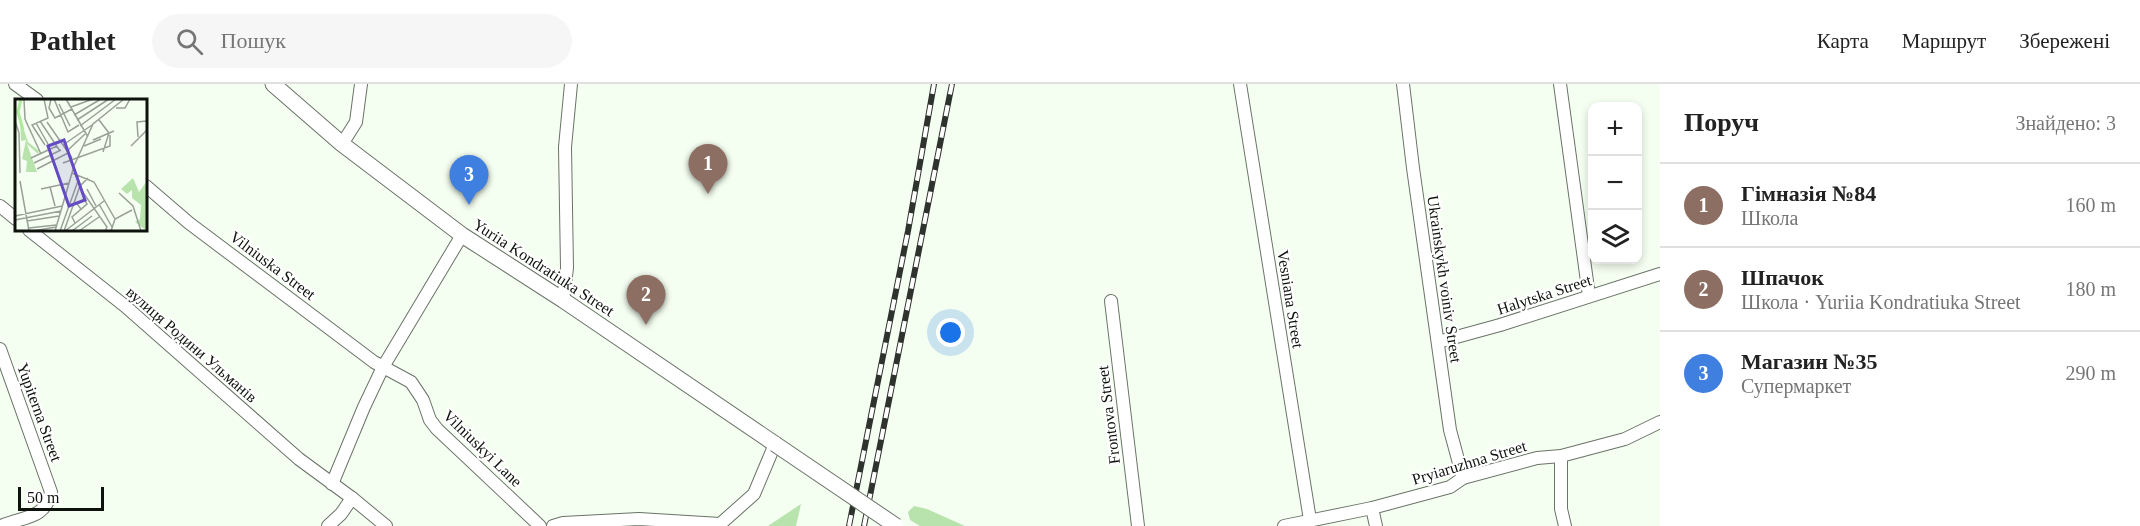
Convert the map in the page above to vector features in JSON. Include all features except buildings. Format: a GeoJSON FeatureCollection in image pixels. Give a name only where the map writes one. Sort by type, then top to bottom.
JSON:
{"type":"FeatureCollection","features":[{"type":"Feature","properties":{"kind":"street"},"geometry":{"type":"LineString","coordinates":[[15,84],[36,99]]}},
{"type":"Feature","properties":{"kind":"street","name":"Yuriia Kondratiuka Street"},"geometry":{"type":"LineString","coordinates":[[273,84],[342,144],[462,235],[563,300],[896,526]]}},
{"type":"Feature","properties":{"kind":"street"},"geometry":{"type":"LineString","coordinates":[[342,144],[356,122],[361,84]]}},
{"type":"Feature","properties":{"kind":"street"},"geometry":{"type":"LineString","coordinates":[[563,300],[567,268],[565,147],[571,84]]}},
{"type":"Feature","properties":{"kind":"street","name":"Vesniana Street"},"geometry":{"type":"LineString","coordinates":[[1240,84],[1310,520]]}},
{"type":"Feature","properties":{"kind":"street","name":"Ukrainskykh voiniv Street"},"geometry":{"type":"LineString","coordinates":[[1403,84],[1450,430],[1463,478]]}},
{"type":"Feature","properties":{"kind":"street"},"geometry":{"type":"LineString","coordinates":[[1560,84],[1590,296]]}},
{"type":"Feature","properties":{"kind":"street","name":"Vilniuska Street"},"geometry":{"type":"LineString","coordinates":[[147,187],[198,230],[383,367]]}},
{"type":"Feature","properties":{"kind":"street"},"geometry":{"type":"LineString","coordinates":[[0,206],[15,218]]}},
{"type":"Feature","properties":{"kind":"street","name":"вулиця Родини Ульманів"},"geometry":{"type":"LineString","coordinates":[[30,231],[125,306],[299,459],[386,526]]}},
{"type":"Feature","properties":{"kind":"street"},"geometry":{"type":"LineString","coordinates":[[332,484],[383,367],[462,235]]}},
{"type":"Feature","properties":{"kind":"street","name":"Halytska Street"},"geometry":{"type":"LineString","coordinates":[[1438,342],[1500,325],[1660,274]]}},
{"type":"Feature","properties":{"kind":"street","name":"Frontova Street"},"geometry":{"type":"LineString","coordinates":[[1111,301],[1138,526]]}},
{"type":"Feature","properties":{"kind":"street","name":"Yupiterna Street"},"geometry":{"type":"LineString","coordinates":[[0,349],[51,492],[48,504],[39,514],[1,526]]}},
{"type":"Feature","properties":{"kind":"street","name":"Vilniuskyi Lane"},"geometry":{"type":"LineString","coordinates":[[383,367],[411,382],[437,429],[540,526]]}},
{"type":"Feature","properties":{"kind":"street","name":"Pryiaruzhna Street"},"geometry":{"type":"LineString","coordinates":[[1284,526],[1372,508],[1450,487],[1463,478],[1538,458],[1561,456],[1625,439],[1660,422]]}},
{"type":"Feature","properties":{"kind":"street"},"geometry":{"type":"LineString","coordinates":[[553,526],[563,523],[639,519],[719,525],[754,494],[775,444]]}},
{"type":"Feature","properties":{"kind":"street"},"geometry":{"type":"LineString","coordinates":[[1561,456],[1561,509],[1565,526]]}},
{"type":"Feature","properties":{"kind":"street"},"geometry":{"type":"LineString","coordinates":[[328,526],[341,514],[352,498]]}},
{"type":"Feature","properties":{"kind":"street"},"geometry":{"type":"LineString","coordinates":[[1372,508],[1376,526]]}},
{"type":"Feature","properties":{"kind":"green space"},"geometry":{"type":"Polygon","coordinates":[[[801,504],[796,526],[768,526],[801,504]]]}},
{"type":"Feature","properties":{"kind":"green space"},"geometry":{"type":"Polygon","coordinates":[[[914,506],[927,509],[965,526],[920,526],[910,520],[908,512],[914,506]]]}},
{"type":"Feature","properties":{"kind":"railway"},"geometry":{"type":"LineString","coordinates":[[849,526],[908,231],[934,84]]}},
{"type":"Feature","properties":{"kind":"railway"},"geometry":{"type":"LineString","coordinates":[[864,526],[952,84]]}},
{"type":"Feature","properties":{"kind":"place","name":"Гімназія №84"},"geometry":{"type":"Point","coordinates":[708,194]}},
{"type":"Feature","properties":{"kind":"place","name":"Магазин №35"},"geometry":{"type":"Point","coordinates":[469,205]}},
{"type":"Feature","properties":{"kind":"place","name":"Шпачок"},"geometry":{"type":"Point","coordinates":[646,325]}}]}
